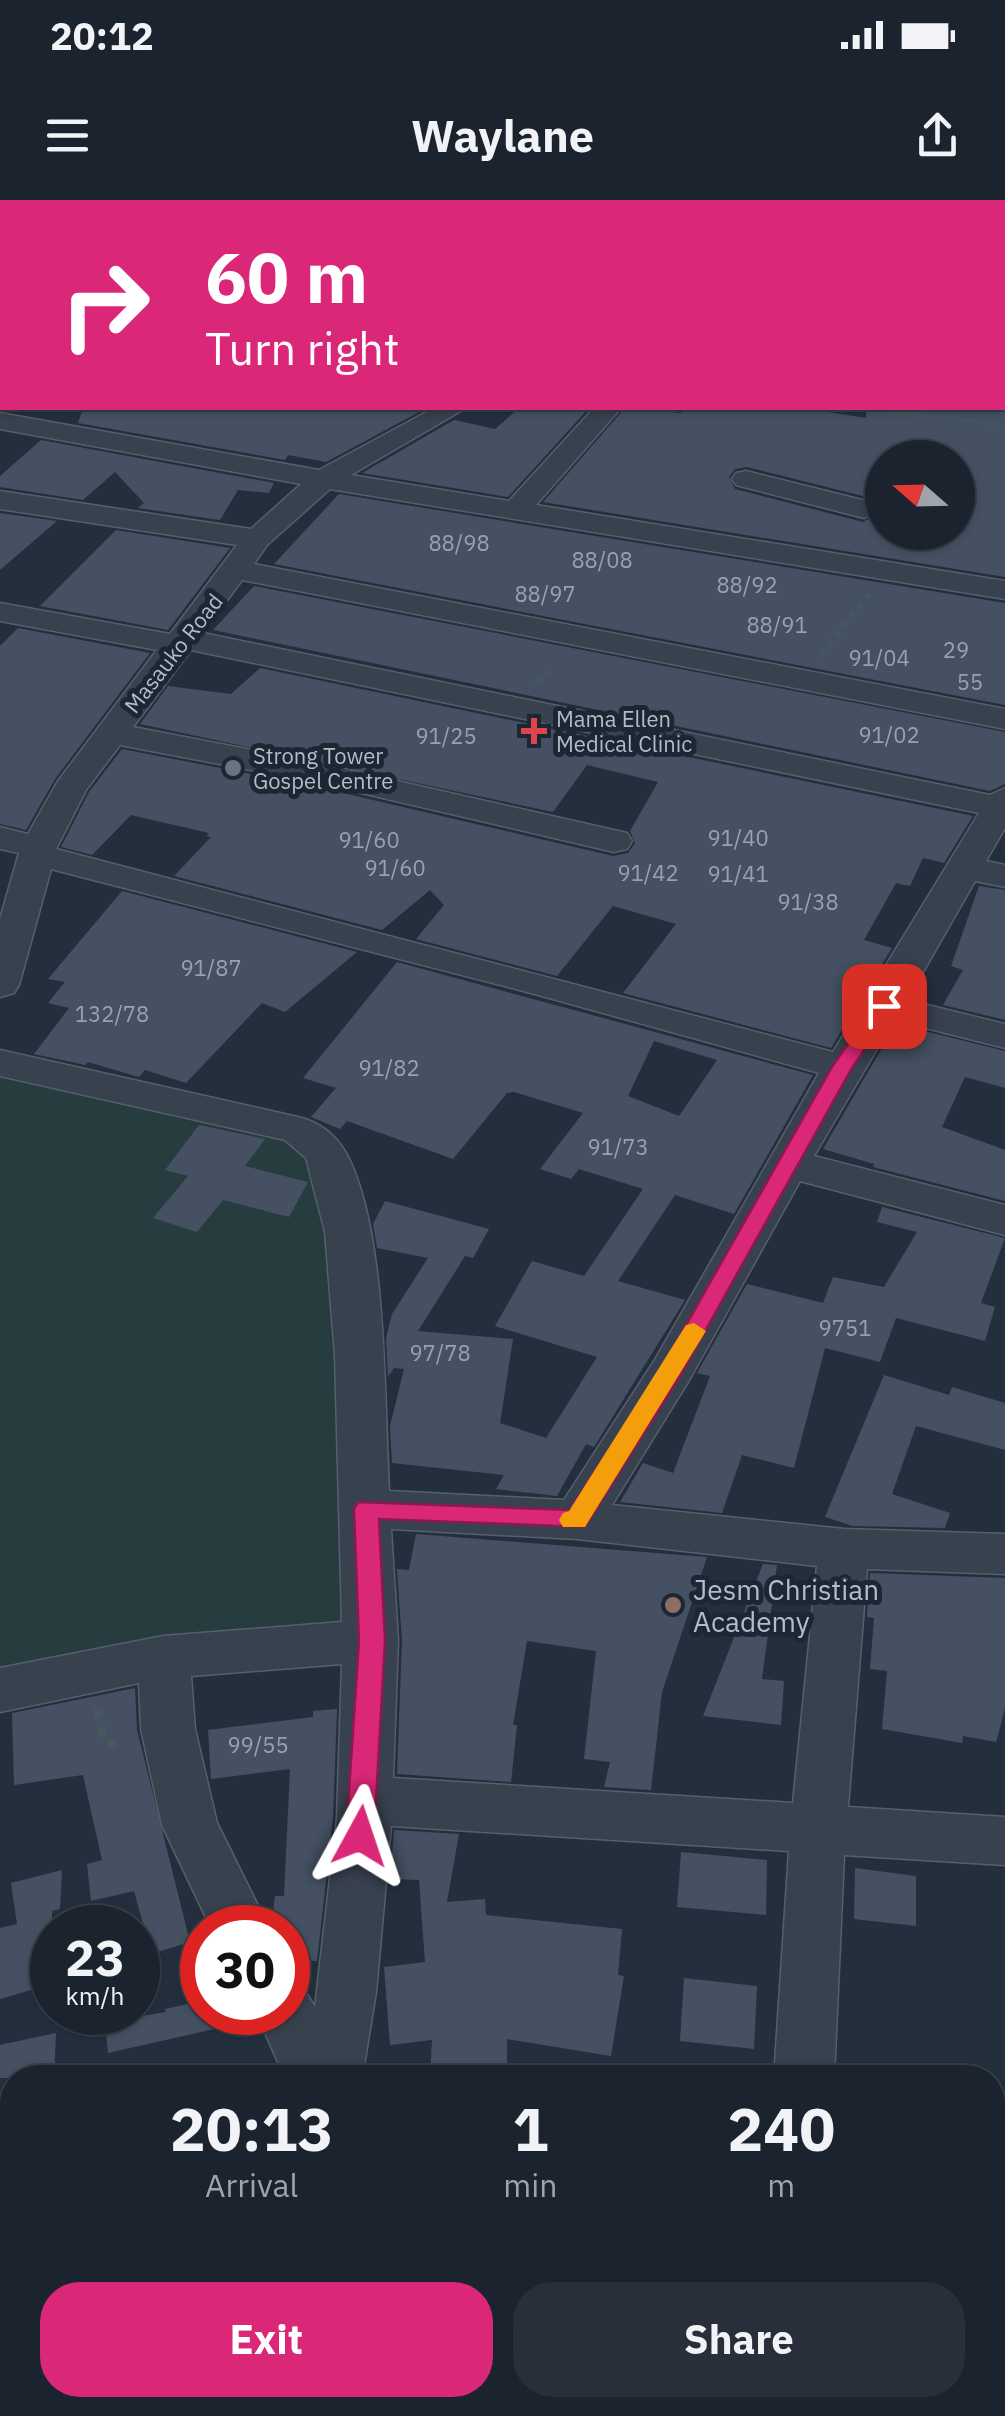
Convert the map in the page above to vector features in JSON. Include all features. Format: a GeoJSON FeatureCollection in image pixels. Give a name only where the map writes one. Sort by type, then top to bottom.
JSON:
{"type":"FeatureCollection","features":[{"type":"Feature","properties":{"kind":"street"},"geometry":{"type":"LineString","coordinates":[[114,443],[119,410]]}},
{"type":"Feature","properties":{"kind":"street","name":"Masauko Road"},"geometry":{"type":"LineString","coordinates":[[0,985],[8,916],[70,788],[238,570],[257,539],[325,478],[449,410]]}},
{"type":"Feature","properties":{"kind":"street"},"geometry":{"type":"LineString","coordinates":[[516,510],[606,410]]}},
{"type":"Feature","properties":{"kind":"street"},"geometry":{"type":"LineString","coordinates":[[0,421],[1005,590]]}},
{"type":"Feature","properties":{"kind":"street"},"geometry":{"type":"LineString","coordinates":[[746,479],[864,509],[831,562]]}},
{"type":"Feature","properties":{"kind":"street"},"geometry":{"type":"LineString","coordinates":[[0,500],[257,539]]}},
{"type":"Feature","properties":{"kind":"street"},"geometry":{"type":"LineString","coordinates":[[238,570],[1005,719]]}},
{"type":"Feature","properties":{"kind":"street"},"geometry":{"type":"LineString","coordinates":[[0,612],[323,664],[492,704],[1002,802],[985,872],[842,1067],[672,1370],[576,1520]]}},
{"type":"Feature","properties":{"kind":"street"},"geometry":{"type":"LineString","coordinates":[[110,732],[314,772],[614,841]]}},
{"type":"Feature","properties":{"kind":"street"},"geometry":{"type":"LineString","coordinates":[[0,838],[842,1067]]}},
{"type":"Feature","properties":{"kind":"street"},"geometry":{"type":"LineString","coordinates":[[884,1006],[1005,1036]]}},
{"type":"Feature","properties":{"kind":"street"},"geometry":{"type":"LineString","coordinates":[[0,1064],[298,1130],[324,1150],[338,1183],[357,1328],[372,1641],[349,1975],[334,2065]]}},
{"type":"Feature","properties":{"kind":"street"},"geometry":{"type":"LineString","coordinates":[[789,1164],[1005,1220]]}},
{"type":"Feature","properties":{"kind":"street"},"geometry":{"type":"LineString","coordinates":[[366,1509],[576,1520],[844,1549],[1005,1554]]}},
{"type":"Feature","properties":{"kind":"street"},"geometry":{"type":"LineString","coordinates":[[805,2065],[818,1828],[844,1549]]}},
{"type":"Feature","properties":{"kind":"street"},"geometry":{"type":"LineString","coordinates":[[0,1690],[162,1657],[372,1641]]}},
{"type":"Feature","properties":{"kind":"street"},"geometry":{"type":"LineString","coordinates":[[162,1657],[168,1729],[190,1825],[229,1905]]}},
{"type":"Feature","properties":{"kind":"street"},"geometry":{"type":"LineString","coordinates":[[363,1800],[1005,1841]]}},
{"type":"Feature","properties":{"kind":"street"},"geometry":{"type":"LineString","coordinates":[[298,2035],[311,2065]]}},
{"type":"Feature","properties":{"kind":"path"},"geometry":{"type":"LineString","coordinates":[[871,410],[1005,424]]}},
{"type":"Feature","properties":{"kind":"path"},"geometry":{"type":"LineString","coordinates":[[803,680],[887,572]]}},
{"type":"Feature","properties":{"kind":"path"},"geometry":{"type":"LineString","coordinates":[[91,1670],[105,1745],[168,1729]]}},
{"type":"Feature","properties":{"kind":"green space"},"geometry":{"type":"Polygon","coordinates":[[[0,1072],[284,1133],[308,1147],[331,1204],[354,1628],[0,1678],[0,1072]]]}},
{"type":"Feature","properties":{"kind":"building"},"geometry":{"type":"Polygon","coordinates":[[[82,410],[421,411],[326,462],[288,455],[285,460],[78,423],[82,410]]]}},
{"type":"Feature","properties":{"kind":"building"},"geometry":{"type":"Polygon","coordinates":[[[517,410],[587,410],[508,497],[362,473],[454,420],[495,429],[517,410]]]}},
{"type":"Feature","properties":{"kind":"building"},"geometry":{"type":"Polygon","coordinates":[[[623,410],[816,410],[866,418],[866,410],[1005,410],[1005,577],[543,502],[623,410]]]}},
{"type":"Feature","properties":{"kind":"building"},"geometry":{"type":"Polygon","coordinates":[[[41,440],[274,483],[269,493],[238,490],[220,520],[138,508],[144,503],[115,472],[83,500],[0,487],[0,476],[41,440]]]}},
{"type":"Feature","properties":{"kind":"building"},"geometry":{"type":"Polygon","coordinates":[[[339,494],[1005,603],[1005,705],[274,564],[339,494]]]}},
{"type":"Feature","properties":{"kind":"building"},"geometry":{"type":"Polygon","coordinates":[[[0,513],[57,521],[0,570],[0,513]]]}},
{"type":"Feature","properties":{"kind":"building"},"geometry":{"type":"Polygon","coordinates":[[[116,530],[230,548],[168,630],[40,606],[116,530]]]}},
{"type":"Feature","properties":{"kind":"building"},"geometry":{"type":"Polygon","coordinates":[[[254,586],[1005,732],[1005,784],[990,791],[213,630],[254,586]]]}},
{"type":"Feature","properties":{"kind":"building"},"geometry":{"type":"Polygon","coordinates":[[[18,628],[150,653],[55,779],[26,830],[0,824],[0,646],[18,628]]]}},
{"type":"Feature","properties":{"kind":"building"},"geometry":{"type":"Polygon","coordinates":[[[260,668],[973,816],[944,863],[923,858],[910,886],[896,883],[864,940],[892,948],[831,1048],[623,993],[676,924],[613,906],[557,976],[416,939],[444,905],[430,890],[382,930],[174,876],[211,837],[206,836],[209,833],[131,815],[92,855],[61,847],[89,792],[122,749],[313,786],[613,856],[628,853],[635,843],[630,831],[658,782],[587,765],[553,812],[140,724],[168,686],[231,694],[260,668]]]}},
{"type":"Feature","properties":{"kind":"building"},"geometry":{"type":"Polygon","coordinates":[[[979,886],[1005,890],[1005,1020],[943,1005],[963,970],[951,966],[979,886]]]}},
{"type":"Feature","properties":{"kind":"building"},"geometry":{"type":"Polygon","coordinates":[[[122,891],[357,952],[285,1012],[262,1003],[186,1083],[145,1070],[139,1077],[88,1062],[85,1065],[34,1054],[69,1008],[48,1003],[65,982],[48,979],[122,891]]]}},
{"type":"Feature","properties":{"kind":"building"},"geometry":{"type":"Polygon","coordinates":[[[397,962],[813,1075],[734,1214],[675,1195],[618,1281],[685,1300],[594,1447],[586,1444],[557,1496],[496,1489],[504,1475],[392,1463],[390,1426],[404,1369],[394,1368],[388,1377],[386,1338],[392,1314],[428,1258],[377,1248],[373,1224],[385,1201],[489,1229],[473,1258],[465,1256],[418,1331],[513,1339],[500,1423],[546,1438],[597,1357],[495,1326],[532,1261],[584,1276],[643,1189],[579,1169],[571,1179],[540,1169],[583,1113],[507,1093],[453,1159],[347,1121],[340,1129],[311,1117],[336,1088],[303,1078],[397,962]],[[654,1041],[628,1096],[679,1116],[717,1060],[654,1041]]]}},
{"type":"Feature","properties":{"kind":"building"},"geometry":{"type":"Polygon","coordinates":[[[896,1024],[1005,1051],[1005,1088],[965,1077],[942,1127],[1005,1150],[1005,1201],[873,1167],[874,1164],[823,1149],[896,1024]]]}},
{"type":"Feature","properties":{"kind":"building"},"geometry":{"type":"Polygon","coordinates":[[[199,1125],[265,1139],[245,1166],[308,1182],[289,1217],[223,1200],[197,1232],[153,1218],[188,1176],[165,1170],[199,1125]]]}},
{"type":"Feature","properties":{"kind":"building"},"geometry":{"type":"Polygon","coordinates":[[[882,1207],[1005,1238],[981,1303],[995,1307],[985,1341],[896,1318],[880,1362],[825,1348],[794,1468],[742,1455],[722,1513],[620,1502],[643,1463],[673,1473],[710,1376],[697,1373],[747,1284],[823,1303],[833,1277],[884,1287],[917,1232],[877,1222],[882,1207]]]}},
{"type":"Feature","properties":{"kind":"building"},"geometry":{"type":"Polygon","coordinates":[[[884,1375],[949,1395],[952,1387],[1005,1403],[1005,1450],[916,1426],[892,1494],[950,1513],[945,1528],[853,1526],[825,1517],[884,1375]]]}},
{"type":"Feature","properties":{"kind":"building"},"geometry":{"type":"Polygon","coordinates":[[[416,1534],[707,1557],[662,1692],[651,1790],[604,1787],[610,1762],[584,1759],[596,1651],[527,1641],[513,1725],[517,1725],[511,1782],[397,1774],[402,1641],[397,1569],[409,1570],[416,1534]]]}},
{"type":"Feature","properties":{"kind":"building"},"geometry":{"type":"Polygon","coordinates":[[[763,1564],[777,1565],[762,1679],[784,1681],[781,1725],[703,1716],[763,1564]]]}},
{"type":"Feature","properties":{"kind":"building"},"geometry":{"type":"Polygon","coordinates":[[[870,1573],[1005,1578],[1005,1709],[996,1742],[963,1736],[962,1743],[882,1729],[887,1671],[870,1669],[874,1618],[867,1617],[870,1573]]]}},
{"type":"Feature","properties":{"kind":"building"},"geometry":{"type":"Polygon","coordinates":[[[135,1688],[137,1730],[181,1905],[180,1945],[160,1951],[160,1905],[138,1905],[134,1891],[91,1901],[87,1864],[102,1860],[83,1775],[14,1785],[12,1713],[135,1688]]]}},
{"type":"Feature","properties":{"kind":"building"},"geometry":{"type":"Polygon","coordinates":[[[337,1709],[333,1818],[317,1961],[310,1961],[310,1905],[274,1905],[275,1896],[284,1896],[290,1769],[211,1779],[208,1730],[313,1717],[313,1711],[337,1709]]]}},
{"type":"Feature","properties":{"kind":"building"},"geometry":{"type":"Polygon","coordinates":[[[394,1830],[459,1834],[447,1902],[485,1899],[486,1915],[622,1929],[618,1975],[624,1976],[611,2056],[507,2039],[507,2065],[431,2065],[432,2040],[390,2045],[384,1967],[425,1962],[419,1880],[390,1879],[394,1830]]]}},
{"type":"Feature","properties":{"kind":"building"},"geometry":{"type":"Polygon","coordinates":[[[681,1852],[767,1860],[766,1915],[677,1907],[681,1852]]]}},
{"type":"Feature","properties":{"kind":"building"},"geometry":{"type":"Polygon","coordinates":[[[855,1868],[916,1876],[916,1926],[854,1919],[855,1868]]]}},
{"type":"Feature","properties":{"kind":"building"},"geometry":{"type":"Polygon","coordinates":[[[62,1870],[60,1905],[30,1905],[30,1990],[0,1999],[0,1928],[17,1924],[11,1883],[62,1870]]]}},
{"type":"Feature","properties":{"kind":"building"},"geometry":{"type":"Polygon","coordinates":[[[684,1978],[757,1986],[754,2049],[680,2041],[684,1978]]]}},
{"type":"Feature","properties":{"kind":"building"},"geometry":{"type":"Polygon","coordinates":[[[180,2006],[180,2035],[188,2035],[108,2053],[106,2035],[160,2035],[160,2013],[180,2006]]]}},
{"type":"Feature","properties":{"kind":"building"},"geometry":{"type":"Polygon","coordinates":[[[56,2035],[55,2065],[0,2065],[0,2045],[56,2035]]]}},
{"type":"Feature","properties":{"kind":"slow traffic"},"geometry":{"type":"LineString","coordinates":[[572,1520],[576,1520],[694,1331]]}},
{"type":"Feature","properties":{"kind":"place","name":"Mama Ellen Medical Clinic"},"geometry":{"type":"Point","coordinates":[534,731]}},
{"type":"Feature","properties":{"kind":"place","name":"Strong Tower Gospel Centre"},"geometry":{"type":"Point","coordinates":[233,768]}},
{"type":"Feature","properties":{"kind":"place","name":"Jesm Christian Academy"},"geometry":{"type":"Point","coordinates":[673,1605]}},
{"type":"Feature","properties":{"kind":"route"},"geometry":{"type":"LineString","coordinates":[[360,1836],[372,1641],[366,1509],[576,1520],[672,1370],[842,1067],[884,1006]]}}]}
